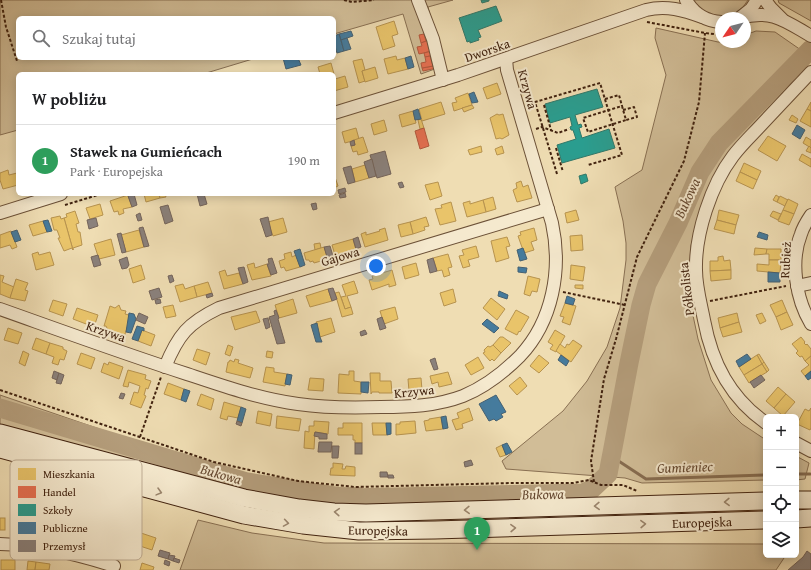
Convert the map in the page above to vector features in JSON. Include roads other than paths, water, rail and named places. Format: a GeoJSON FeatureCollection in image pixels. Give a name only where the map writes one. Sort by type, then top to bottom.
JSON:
{"type":"FeatureCollection","features":[{"type":"Feature","properties":{"kind":"main road","name":"Europejska"},"geometry":{"type":"LineString","coordinates":[[0,433],[99,460]]}},
{"type":"Feature","properties":{"kind":"main road","name":"Europejska"},"geometry":{"type":"LineString","coordinates":[[0,449],[41,460]]}},
{"type":"Feature","properties":{"kind":"main road","name":"Europejska"},"geometry":{"type":"LineString","coordinates":[[142,472],[227,495],[273,504],[334,512],[366,513],[763,501]]}},
{"type":"Feature","properties":{"kind":"main road","name":"Europejska"},"geometry":{"type":"LineString","coordinates":[[142,487],[244,515],[322,528],[359,531],[763,520]]}},
{"type":"Feature","properties":{"kind":"main road"},"geometry":{"type":"LineString","coordinates":[[799,500],[811,500]]}},
{"type":"Feature","properties":{"kind":"main road"},"geometry":{"type":"LineString","coordinates":[[799,519],[811,518]]}},
{"type":"Feature","properties":{"kind":"street"},"geometry":{"type":"LineString","coordinates":[[418,0],[433,39],[443,80]]}},
{"type":"Feature","properties":{"kind":"street","name":"Dworska"},"geometry":{"type":"LineString","coordinates":[[644,15],[662,0]]}},
{"type":"Feature","properties":{"kind":"street"},"geometry":{"type":"LineString","coordinates":[[686,0],[694,11],[702,17]]}},
{"type":"Feature","properties":{"kind":"street"},"geometry":{"type":"LineString","coordinates":[[748,12],[757,0]]}},
{"type":"Feature","properties":{"kind":"street"},"geometry":{"type":"LineString","coordinates":[[765,0],[770,8],[783,19],[811,36]]}},
{"type":"Feature","properties":{"kind":"street","name":"Dworska"},"geometry":{"type":"LineString","coordinates":[[336,112],[443,80],[644,15],[658,8],[672,8],[715,21]]}},
{"type":"Feature","properties":{"kind":"street"},"geometry":{"type":"LineString","coordinates":[[751,17],[764,15],[783,19]]}},
{"type":"Feature","properties":{"kind":"street","name":"Krzywa"},"geometry":{"type":"LineString","coordinates":[[0,309],[165,367],[233,388],[297,404],[353,408],[399,407],[434,404],[474,391],[494,378],[514,362],[529,345],[546,316],[553,290],[556,268],[554,232],[507,70],[506,59]]}},
{"type":"Feature","properties":{"kind":"street","name":"Półkolista"},"geometry":{"type":"LineString","coordinates":[[763,422],[743,405],[724,377],[710,345],[696,272],[698,237],[704,216],[721,176],[730,161],[741,146],[811,72]]}},
{"type":"Feature","properties":{"kind":"street"},"geometry":{"type":"LineString","coordinates":[[0,213],[55,196]]}},
{"type":"Feature","properties":{"kind":"street","name":"Gajowa"},"geometry":{"type":"LineString","coordinates":[[165,367],[176,343],[184,331],[197,320],[219,308],[548,209]]}},
{"type":"Feature","properties":{"kind":"street","name":"Rubież"},"geometry":{"type":"LineString","coordinates":[[811,215],[800,235],[797,248],[794,285],[811,324]]}},
{"type":"Feature","properties":{"kind":"street","name":"Rubież"},"geometry":{"type":"LineString","coordinates":[[794,285],[811,283]]}},
{"type":"Feature","properties":{"kind":"street"},"geometry":{"type":"LineString","coordinates":[[799,445],[811,451]]}},
{"type":"Feature","properties":{"kind":"street"},"geometry":{"type":"LineString","coordinates":[[95,560],[114,566]]}},
{"type":"Feature","properties":{"kind":"waterway","name":"Bukowa"},"geometry":{"type":"LineString","coordinates":[[0,408],[247,482],[347,498],[583,493],[592,489],[608,474],[629,363],[647,284],[678,223],[700,172],[719,143],[811,49]]}},
{"type":"Feature","properties":{"kind":"waterway","name":"Gumieniec"},"geometry":{"type":"LineString","coordinates":[[611,456],[646,479],[763,475]]}},
{"type":"Feature","properties":{"kind":"waterway","name":"Gumieniec"},"geometry":{"type":"LineString","coordinates":[[799,474],[810,474]]}},
{"type":"Feature","properties":{"kind":"place","name":"Stawek na Gumieńcach"},"geometry":{"type":"Point","coordinates":[477,550]}}]}
